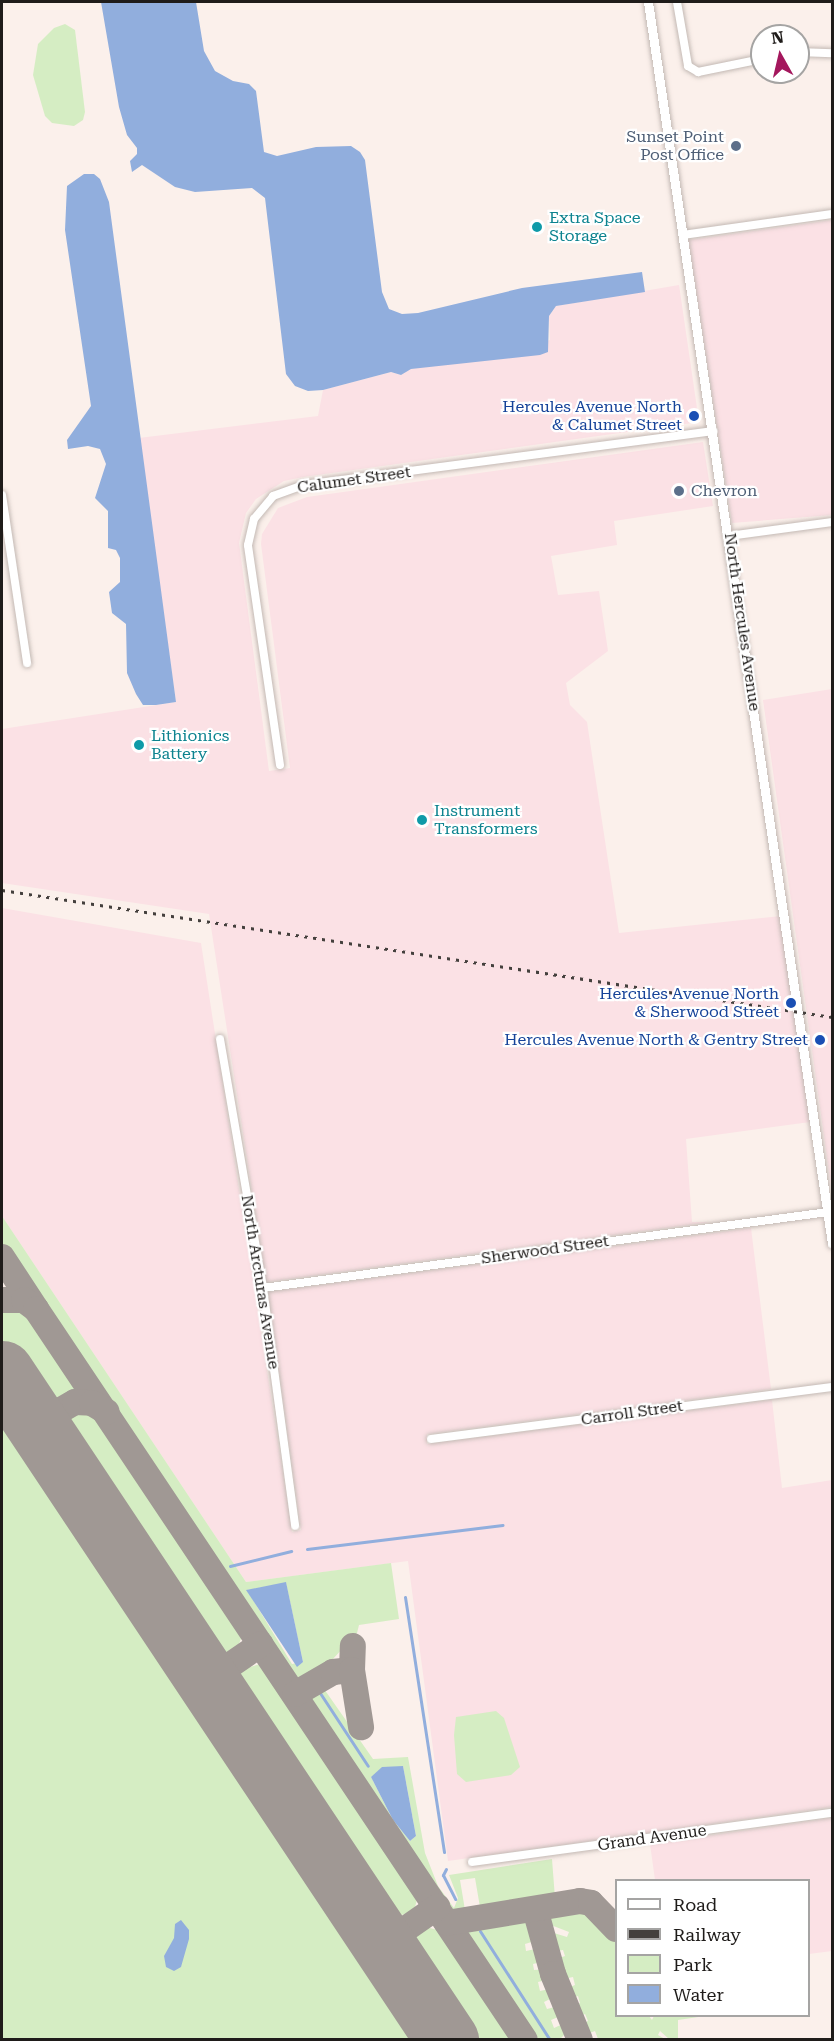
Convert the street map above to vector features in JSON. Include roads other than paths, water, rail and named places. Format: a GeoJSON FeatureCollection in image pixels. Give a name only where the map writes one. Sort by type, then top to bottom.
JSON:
{"type":"FeatureCollection","features":[{"type":"Feature","properties":{"kind":"street","name":"North Hercules Avenue"},"geometry":{"type":"LineString","coordinates":[[648,2],[729,536],[832,1243]]}},
{"type":"Feature","properties":{"kind":"street"},"geometry":{"type":"LineString","coordinates":[[677,2],[688,66],[698,72],[750,61]]}},
{"type":"Feature","properties":{"kind":"street"},"geometry":{"type":"LineString","coordinates":[[810,52],[832,53]]}},
{"type":"Feature","properties":{"kind":"street"},"geometry":{"type":"LineString","coordinates":[[683,235],[832,214]]}},
{"type":"Feature","properties":{"kind":"street","name":"Calumet Street"},"geometry":{"type":"LineString","coordinates":[[280,765],[248,544],[254,519],[273,496],[304,485],[713,431]]}},
{"type":"Feature","properties":{"kind":"street"},"geometry":{"type":"LineString","coordinates":[[2,495],[27,663]]}},
{"type":"Feature","properties":{"kind":"street"},"geometry":{"type":"LineString","coordinates":[[729,536],[832,522]]}},
{"type":"Feature","properties":{"kind":"street","name":"North Arcturas Avenue"},"geometry":{"type":"LineString","coordinates":[[220,1039],[262,1287],[295,1526]]}},
{"type":"Feature","properties":{"kind":"street","name":"Sherwood Street"},"geometry":{"type":"LineString","coordinates":[[262,1287],[828,1212]]}},
{"type":"Feature","properties":{"kind":"street","name":"Carroll Street"},"geometry":{"type":"LineString","coordinates":[[431,1439],[832,1387]]}},
{"type":"Feature","properties":{"kind":"street","name":"Grand Avenue"},"geometry":{"type":"LineString","coordinates":[[472,1862],[832,1813]]}},
{"type":"Feature","properties":{"kind":"water"},"geometry":{"type":"Polygon","coordinates":[[[101,2],[196,2],[204,51],[215,71],[233,81],[249,84],[256,91],[264,152],[277,156],[316,147],[351,146],[360,152],[365,160],[382,292],[389,309],[402,314],[418,313],[522,288],[642,272],[645,292],[556,306],[549,316],[548,352],[540,355],[411,369],[401,375],[391,372],[323,390],[308,391],[295,386],[286,374],[265,198],[252,188],[195,192],[175,187],[142,165],[132,172],[130,161],[137,154],[137,148],[127,135],[119,107],[101,2]]]}},
{"type":"Feature","properties":{"kind":"water"},"geometry":{"type":"Polygon","coordinates":[[[84,174],[94,174],[100,179],[109,202],[176,702],[143,705],[127,673],[126,624],[112,613],[109,592],[120,582],[120,558],[116,550],[108,548],[108,511],[95,498],[106,464],[100,449],[88,446],[68,449],[67,440],[91,406],[65,230],[67,186],[84,174]]]}},
{"type":"Feature","properties":{"kind":"water"},"geometry":{"type":"Polygon","coordinates":[[[286,1582],[303,1662],[297,1667],[246,1590],[286,1582]]]}},
{"type":"Feature","properties":{"kind":"water"},"geometry":{"type":"Polygon","coordinates":[[[403,1766],[416,1836],[410,1841],[393,1820],[371,1777],[382,1767],[403,1766]]]}},
{"type":"Feature","properties":{"kind":"water"},"geometry":{"type":"Polygon","coordinates":[[[181,1920],[189,1930],[189,1939],[181,1967],[174,1971],[166,1967],[164,1956],[174,1938],[175,1924],[181,1920]]]}},
{"type":"Feature","properties":{"kind":"waterway"},"geometry":{"type":"LineString","coordinates":[[307,1549],[503,1525]]}},
{"type":"Feature","properties":{"kind":"waterway"},"geometry":{"type":"LineString","coordinates":[[230,1566],[291,1551]]}},
{"type":"Feature","properties":{"kind":"waterway"},"geometry":{"type":"LineString","coordinates":[[405,1597],[444,1852]]}},
{"type":"Feature","properties":{"kind":"waterway"},"geometry":{"type":"LineString","coordinates":[[320,1693],[368,1766]]}},
{"type":"Feature","properties":{"kind":"waterway"},"geometry":{"type":"LineString","coordinates":[[446,1869],[443,1875],[455,1899]]}},
{"type":"Feature","properties":{"kind":"waterway"},"geometry":{"type":"LineString","coordinates":[[480,1931],[550,2040]]}},
{"type":"Feature","properties":{"kind":"railway"},"geometry":{"type":"LineString","coordinates":[[2,890],[832,1017]]}},
{"type":"Feature","properties":{"kind":"place","name":"Sunset Point Post Office"},"geometry":{"type":"Point","coordinates":[736,146]}},
{"type":"Feature","properties":{"kind":"place","name":"Extra Space Storage"},"geometry":{"type":"Point","coordinates":[537,227]}},
{"type":"Feature","properties":{"kind":"place","name":"Hercules Avenue North & Calumet Street"},"geometry":{"type":"Point","coordinates":[694,416]}},
{"type":"Feature","properties":{"kind":"place","name":"Chevron"},"geometry":{"type":"Point","coordinates":[679,491]}},
{"type":"Feature","properties":{"kind":"place","name":"Lithionics Battery"},"geometry":{"type":"Point","coordinates":[139,745]}},
{"type":"Feature","properties":{"kind":"place","name":"Instrument Transformers"},"geometry":{"type":"Point","coordinates":[422,820]}},
{"type":"Feature","properties":{"kind":"place","name":"Hercules Avenue North & Sherwood Street"},"geometry":{"type":"Point","coordinates":[791,1003]}},
{"type":"Feature","properties":{"kind":"place","name":"Hercules Avenue North & Gentry Street"},"geometry":{"type":"Point","coordinates":[820,1040]}}]}
